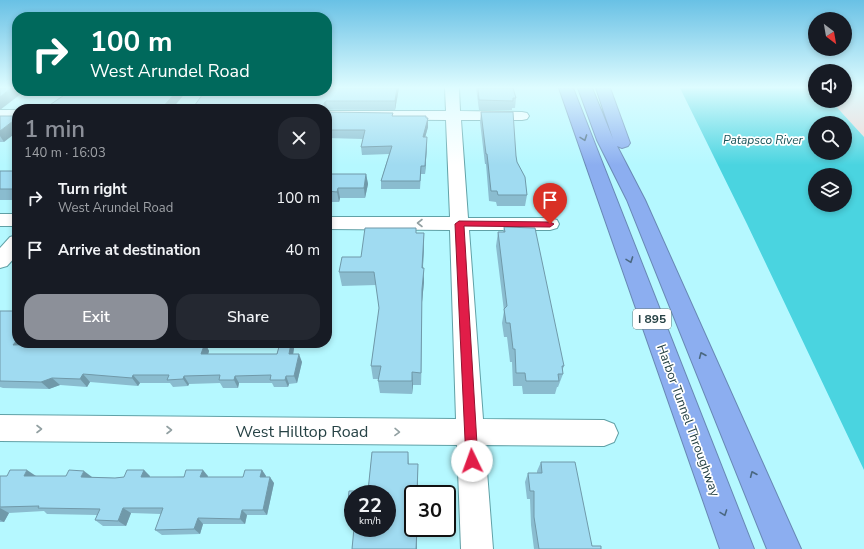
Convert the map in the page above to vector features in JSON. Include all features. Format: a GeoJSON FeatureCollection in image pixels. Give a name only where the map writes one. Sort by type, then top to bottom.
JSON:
{"type":"FeatureCollection","features":[{"type":"Feature","properties":{"kind":"highway","name":"Harbor Tunnel Throughway"},"geometry":{"type":"LineString","coordinates":[[576,114],[737,549]]}},
{"type":"Feature","properties":{"kind":"highway","name":"I 895"},"geometry":{"type":"LineString","coordinates":[[595,114],[605,140],[636,200],[784,549]]}},
{"type":"Feature","properties":{"kind":"highway"},"geometry":{"type":"LineString","coordinates":[[612,114],[632,169],[636,200]]}},
{"type":"Feature","properties":{"kind":"street"},"geometry":{"type":"LineString","coordinates":[[0,114],[12,114]]}},
{"type":"Feature","properties":{"kind":"street"},"geometry":{"type":"LineString","coordinates":[[332,115],[522,116]]}},
{"type":"Feature","properties":{"kind":"street"},"geometry":{"type":"LineString","coordinates":[[454,115],[477,549]]}},
{"type":"Feature","properties":{"kind":"street"},"geometry":{"type":"LineString","coordinates":[[0,220],[12,220]]}},
{"type":"Feature","properties":{"kind":"street"},"geometry":{"type":"LineString","coordinates":[[332,223],[550,224]]}},
{"type":"Feature","properties":{"kind":"street"},"geometry":{"type":"LineString","coordinates":[[0,261],[12,248]]}},
{"type":"Feature","properties":{"kind":"street","name":"West Hilltop Road"},"geometry":{"type":"LineString","coordinates":[[0,428],[604,433]]}},
{"type":"Feature","properties":{"kind":"shaded area"},"geometry":{"type":"Polygon","coordinates":[[[843,114],[864,114],[864,137],[852,124],[852,116],[845,116],[843,114]]]}},
{"type":"Feature","properties":{"kind":"water","name":"Patapsco River"},"geometry":{"type":"Polygon","coordinates":[[[693,114],[843,114],[845,116],[808,116],[808,160],[852,160],[852,124],[864,137],[864,470],[693,114]]]}},
{"type":"Feature","properties":{"kind":"building"},"geometry":{"type":"Polygon","coordinates":[[[332,114],[393,114],[392,116],[426,116],[426,118],[428,118],[423,137],[427,137],[425,166],[421,166],[420,181],[381,181],[392,146],[361,147],[365,130],[332,130],[332,114]]]}},
{"type":"Feature","properties":{"kind":"building"},"geometry":{"type":"Polygon","coordinates":[[[481,114],[513,114],[517,162],[525,177],[527,195],[498,195],[497,191],[491,191],[481,114]]]}},
{"type":"Feature","properties":{"kind":"building"},"geometry":{"type":"Polygon","coordinates":[[[0,116],[12,116],[12,122],[0,131],[0,116]]]}},
{"type":"Feature","properties":{"kind":"building"},"geometry":{"type":"Polygon","coordinates":[[[0,171],[12,171],[12,189],[0,189],[0,171]]]}},
{"type":"Feature","properties":{"kind":"building"},"geometry":{"type":"Polygon","coordinates":[[[332,174],[366,174],[364,188],[338,188],[337,192],[332,192],[332,174]]]}},
{"type":"Feature","properties":{"kind":"building"},"geometry":{"type":"Polygon","coordinates":[[[504,227],[535,228],[564,366],[562,366],[563,374],[558,374],[559,381],[526,381],[525,373],[516,373],[515,349],[513,349],[510,323],[506,323],[504,309],[507,306],[498,232],[505,232],[504,227]]]}},
{"type":"Feature","properties":{"kind":"building"},"geometry":{"type":"Polygon","coordinates":[[[365,228],[416,228],[416,233],[424,233],[422,268],[424,268],[422,289],[421,373],[412,372],[412,381],[378,381],[381,366],[371,366],[379,308],[374,272],[339,272],[342,257],[361,257],[365,228]]]}},
{"type":"Feature","properties":{"kind":"building"},"geometry":{"type":"Polygon","coordinates":[[[0,311],[12,311],[12,348],[203,348],[201,354],[277,354],[279,348],[290,348],[289,354],[299,354],[294,376],[286,376],[285,380],[270,380],[271,375],[235,376],[234,380],[219,380],[220,375],[184,376],[183,379],[167,380],[169,375],[133,375],[132,378],[83,374],[80,379],[52,378],[41,382],[0,381],[0,311]]]}},
{"type":"Feature","properties":{"kind":"building"},"geometry":{"type":"Polygon","coordinates":[[[372,452],[408,452],[408,464],[418,464],[417,485],[404,485],[404,537],[417,537],[416,549],[352,549],[353,537],[396,537],[396,485],[369,485],[372,452]]]}},
{"type":"Feature","properties":{"kind":"building"},"geometry":{"type":"Polygon","coordinates":[[[541,462],[575,462],[592,546],[601,546],[601,549],[539,549],[534,517],[534,491],[530,491],[528,473],[542,473],[541,462]]]}},
{"type":"Feature","properties":{"kind":"building"},"geometry":{"type":"Polygon","coordinates":[[[10,470],[27,470],[24,476],[66,476],[69,470],[84,471],[81,477],[115,478],[124,477],[127,470],[144,470],[141,477],[184,477],[186,470],[203,470],[200,477],[243,477],[245,470],[262,470],[260,477],[270,477],[263,510],[242,510],[240,519],[198,518],[194,529],[155,530],[163,508],[123,508],[118,521],[95,520],[100,509],[38,508],[39,506],[0,507],[0,476],[7,476],[10,470]]]}},
{"type":"Feature","properties":{"kind":"route"},"geometry":{"type":"LineString","coordinates":[[472,461],[459,224],[550,224]]}}]}
